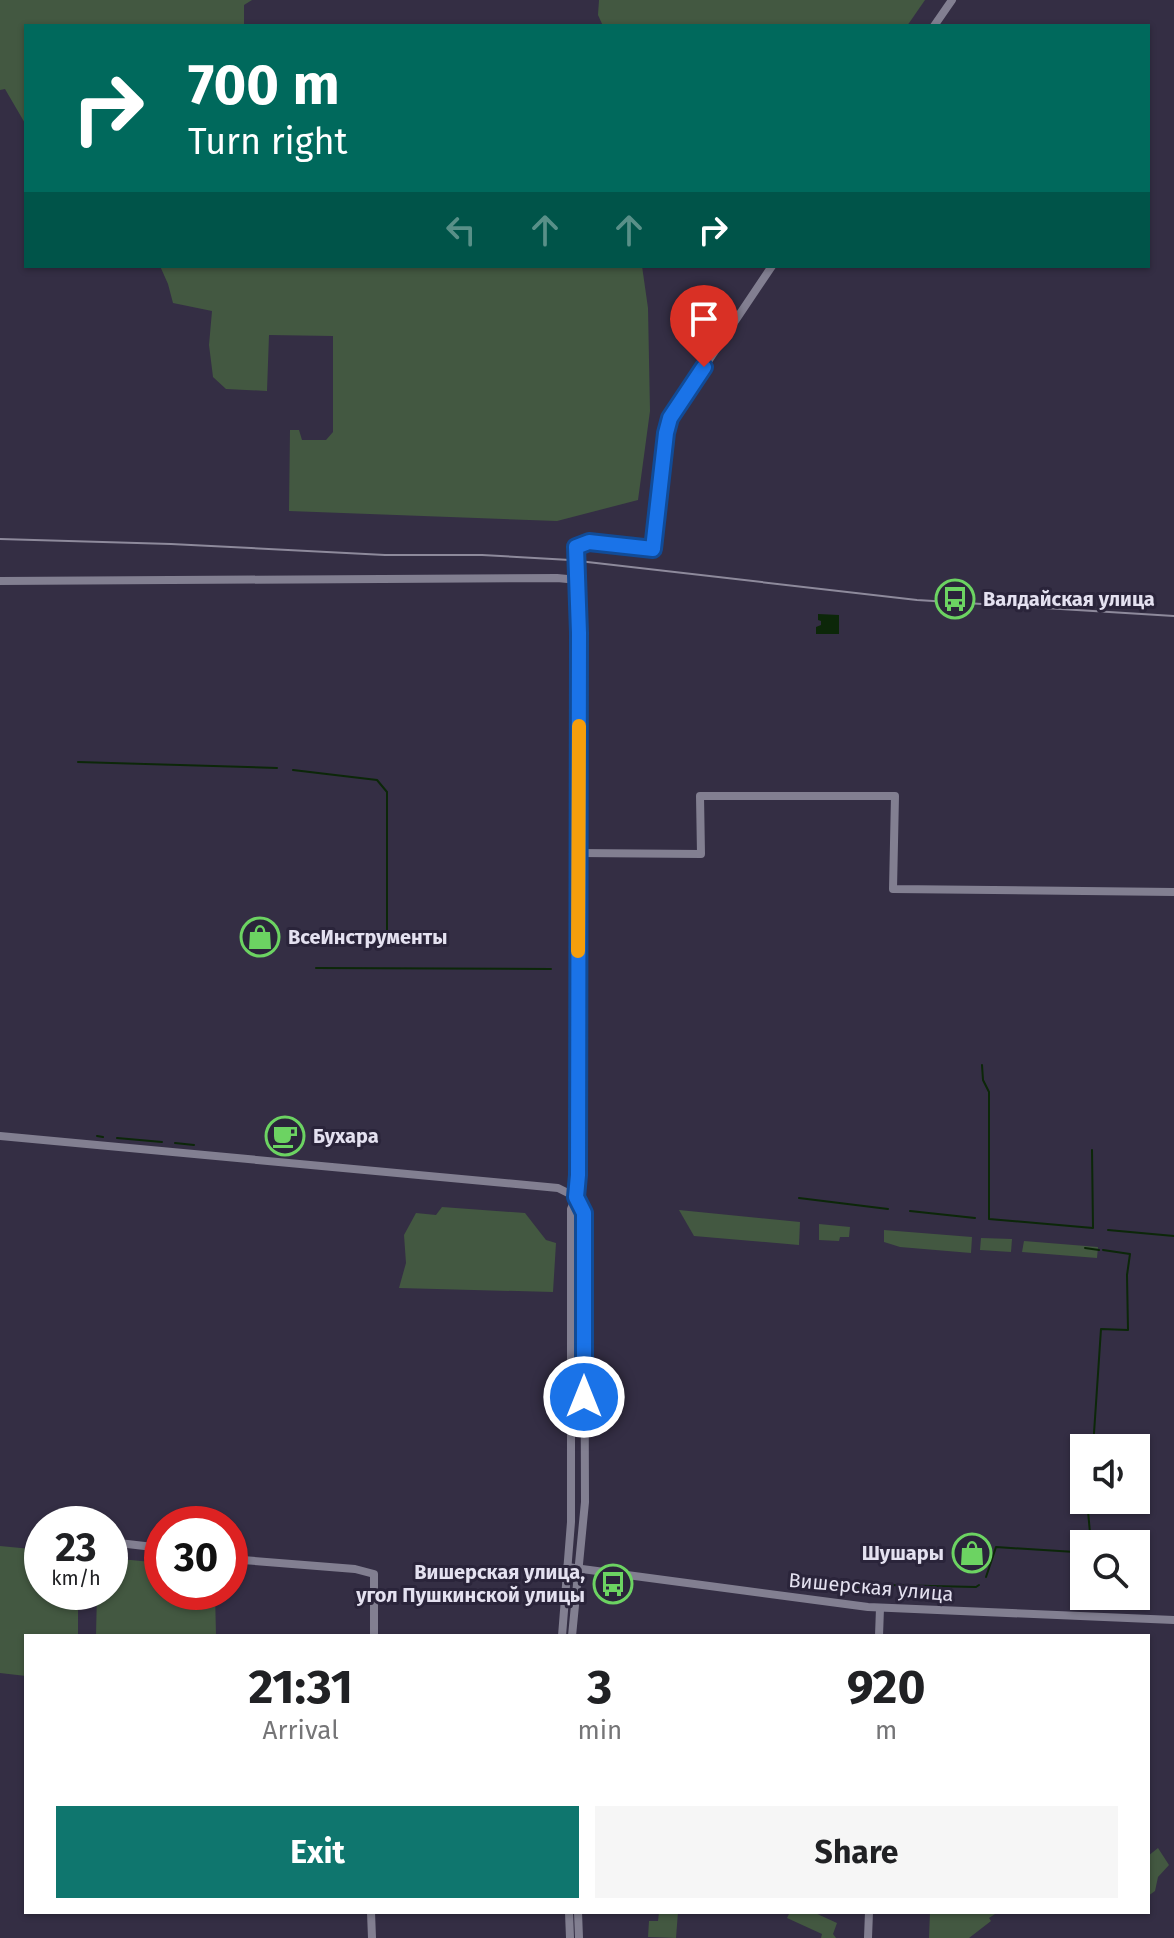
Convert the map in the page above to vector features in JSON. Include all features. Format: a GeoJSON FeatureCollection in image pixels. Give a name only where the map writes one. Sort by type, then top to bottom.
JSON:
{"type":"FeatureCollection","features":[{"type":"Feature","properties":{"kind":"street"},"geometry":{"type":"LineString","coordinates":[[935,24],[952,0]]}},
{"type":"Feature","properties":{"kind":"street"},"geometry":{"type":"LineString","coordinates":[[562,1634],[571,1522],[571,1209],[576,1197],[578,1175],[576,547],[589,542],[653,549],[670,418],[771,268]]}},
{"type":"Feature","properties":{"kind":"street"},"geometry":{"type":"LineString","coordinates":[[0,581],[578,580]]}},
{"type":"Feature","properties":{"kind":"street"},"geometry":{"type":"LineString","coordinates":[[579,853],[701,854],[700,796],[895,796],[893,889],[1174,892]]}},
{"type":"Feature","properties":{"kind":"street"},"geometry":{"type":"LineString","coordinates":[[0,1136],[558,1188],[576,1197],[584,1213],[585,1502],[572,1634]]}},
{"type":"Feature","properties":{"kind":"street"},"geometry":{"type":"LineString","coordinates":[[248,1560],[355,1569],[374,1574],[374,1634]]}},
{"type":"Feature","properties":{"kind":"street","name":"Вишерская улица"},"geometry":{"type":"LineString","coordinates":[[567,1567],[880,1608],[1174,1620]]}},
{"type":"Feature","properties":{"kind":"street"},"geometry":{"type":"LineString","coordinates":[[879,1634],[880,1608]]}},
{"type":"Feature","properties":{"kind":"street"},"geometry":{"type":"LineString","coordinates":[[371,1914],[372,1938]]}},
{"type":"Feature","properties":{"kind":"street"},"geometry":{"type":"LineString","coordinates":[[569,1914],[570,1938]]}},
{"type":"Feature","properties":{"kind":"street"},"geometry":{"type":"LineString","coordinates":[[578,1914],[579,1938]]}},
{"type":"Feature","properties":{"kind":"street"},"geometry":{"type":"LineString","coordinates":[[868,1938],[869,1914]]}},
{"type":"Feature","properties":{"kind":"shaded area"},"geometry":{"type":"Polygon","coordinates":[[[0,0],[252,0],[244,5],[244,24],[24,24],[24,122],[5,89],[0,90],[0,0]]]}},
{"type":"Feature","properties":{"kind":"shaded area"},"geometry":{"type":"Polygon","coordinates":[[[599,0],[925,0],[908,24],[602,24],[598,15],[599,0]]]}},
{"type":"Feature","properties":{"kind":"shaded area"},"geometry":{"type":"Polygon","coordinates":[[[161,268],[642,268],[648,308],[650,411],[638,500],[557,521],[289,511],[290,430],[299,430],[302,440],[326,440],[333,432],[333,336],[269,335],[267,391],[226,389],[213,377],[209,345],[212,311],[173,303],[161,268]]]}},
{"type":"Feature","properties":{"kind":"shaded area"},"geometry":{"type":"Polygon","coordinates":[[[818,614],[839,615],[839,634],[816,634],[816,627],[821,625],[818,614]]]}},
{"type":"Feature","properties":{"kind":"shaded area"},"geometry":{"type":"Polygon","coordinates":[[[442,1207],[525,1213],[546,1240],[556,1243],[553,1292],[399,1288],[406,1263],[404,1235],[416,1213],[436,1215],[442,1207]]]}},
{"type":"Feature","properties":{"kind":"shaded area"},"geometry":{"type":"Polygon","coordinates":[[[679,1210],[800,1222],[799,1245],[694,1236],[679,1210]]]}},
{"type":"Feature","properties":{"kind":"shaded area"},"geometry":{"type":"Polygon","coordinates":[[[819,1224],[850,1227],[849,1237],[840,1237],[839,1241],[819,1240],[819,1224]]]}},
{"type":"Feature","properties":{"kind":"shaded area"},"geometry":{"type":"Polygon","coordinates":[[[884,1230],[972,1237],[971,1253],[900,1247],[884,1242],[884,1230]]]}},
{"type":"Feature","properties":{"kind":"shaded area"},"geometry":{"type":"Polygon","coordinates":[[[981,1238],[1012,1239],[1011,1252],[980,1250],[981,1238]]]}},
{"type":"Feature","properties":{"kind":"shaded area"},"geometry":{"type":"Polygon","coordinates":[[[1024,1241],[1098,1247],[1097,1258],[1022,1252],[1024,1241]]]}},
{"type":"Feature","properties":{"kind":"shaded area"},"geometry":{"type":"Polygon","coordinates":[[[0,1546],[24,1548],[24,1610],[78,1610],[78,1634],[24,1634],[24,1676],[0,1673],[0,1546]]]}},
{"type":"Feature","properties":{"kind":"shaded area"},"geometry":{"type":"Polygon","coordinates":[[[128,1560],[144,1561],[144,1610],[215,1610],[216,1634],[96,1634],[97,1610],[128,1610],[128,1560]]]}},
{"type":"Feature","properties":{"kind":"shaded area"},"geometry":{"type":"Polygon","coordinates":[[[1158,1848],[1169,1865],[1158,1877],[1155,1891],[1150,1895],[1150,1854],[1158,1848]]]}},
{"type":"Feature","properties":{"kind":"shaded area"},"geometry":{"type":"Polygon","coordinates":[[[659,1914],[678,1914],[676,1938],[648,1937],[649,1921],[658,1921],[659,1914]]]}},
{"type":"Feature","properties":{"kind":"shaded area"},"geometry":{"type":"Polygon","coordinates":[[[789,1914],[817,1914],[837,1923],[833,1934],[836,1938],[821,1938],[822,1934],[787,1918],[789,1914]]]}},
{"type":"Feature","properties":{"kind":"shaded area"},"geometry":{"type":"Polygon","coordinates":[[[930,1914],[995,1914],[989,1918],[991,1921],[969,1938],[929,1938],[930,1914]]]}},
{"type":"Feature","properties":{"kind":"waterway"},"geometry":{"type":"LineString","coordinates":[[78,762],[277,768]]}},
{"type":"Feature","properties":{"kind":"waterway"},"geometry":{"type":"LineString","coordinates":[[293,770],[377,780],[387,792],[387,941]]}},
{"type":"Feature","properties":{"kind":"waterway"},"geometry":{"type":"LineString","coordinates":[[316,968],[551,969]]}},
{"type":"Feature","properties":{"kind":"waterway"},"geometry":{"type":"LineString","coordinates":[[982,1065],[983,1080],[989,1092],[989,1219],[1093,1228],[1092,1150]]}},
{"type":"Feature","properties":{"kind":"waterway"},"geometry":{"type":"LineString","coordinates":[[97,1136],[103,1137]]}},
{"type":"Feature","properties":{"kind":"waterway"},"geometry":{"type":"LineString","coordinates":[[117,1138],[162,1142]]}},
{"type":"Feature","properties":{"kind":"waterway"},"geometry":{"type":"LineString","coordinates":[[175,1143],[194,1145]]}},
{"type":"Feature","properties":{"kind":"waterway"},"geometry":{"type":"LineString","coordinates":[[799,1198],[888,1209]]}},
{"type":"Feature","properties":{"kind":"waterway"},"geometry":{"type":"LineString","coordinates":[[910,1211],[975,1218]]}},
{"type":"Feature","properties":{"kind":"waterway"},"geometry":{"type":"LineString","coordinates":[[1108,1230],[1174,1236]]}},
{"type":"Feature","properties":{"kind":"waterway"},"geometry":{"type":"LineString","coordinates":[[1085,1248],[1099,1250]]}},
{"type":"Feature","properties":{"kind":"waterway"},"geometry":{"type":"LineString","coordinates":[[1094,1434],[1101,1329],[1128,1330],[1127,1275],[1130,1254],[1103,1250]]}},
{"type":"Feature","properties":{"kind":"waterway"},"geometry":{"type":"LineString","coordinates":[[1088,1514],[1090,1530]]}},
{"type":"Feature","properties":{"kind":"waterway"},"geometry":{"type":"LineString","coordinates":[[986,1577],[996,1547],[1070,1552]]}},
{"type":"Feature","properties":{"kind":"waterway"},"geometry":{"type":"LineString","coordinates":[[825,1584],[855,1588],[876,1584]]}},
{"type":"Feature","properties":{"kind":"waterway"},"geometry":{"type":"LineString","coordinates":[[888,1585],[979,1585]]}},
{"type":"Feature","properties":{"kind":"tram line"},"geometry":{"type":"LineString","coordinates":[[0,539],[570,560],[917,600],[1174,616]]}},
{"type":"Feature","properties":{"kind":"slow traffic"},"geometry":{"type":"LineString","coordinates":[[578,951],[579,726]]}},
{"type":"Feature","properties":{"kind":"place","name":"Валдайская улица"},"geometry":{"type":"Point","coordinates":[955,599]}},
{"type":"Feature","properties":{"kind":"place","name":"ВсеИнструменты"},"geometry":{"type":"Point","coordinates":[260,937]}},
{"type":"Feature","properties":{"kind":"place","name":"Бухара"},"geometry":{"type":"Point","coordinates":[285,1136]}},
{"type":"Feature","properties":{"kind":"place","name":"Шушары"},"geometry":{"type":"Point","coordinates":[972,1553]}},
{"type":"Feature","properties":{"kind":"place","name":"Вишерская улица, угол Пушкинской улицы"},"geometry":{"type":"Point","coordinates":[613,1584]}},
{"type":"Feature","properties":{"kind":"route"},"geometry":{"type":"LineString","coordinates":[[584,1397],[584,1213],[576,1197],[579,900],[576,547],[589,542],[653,549],[670,418],[704,367]]}}]}
